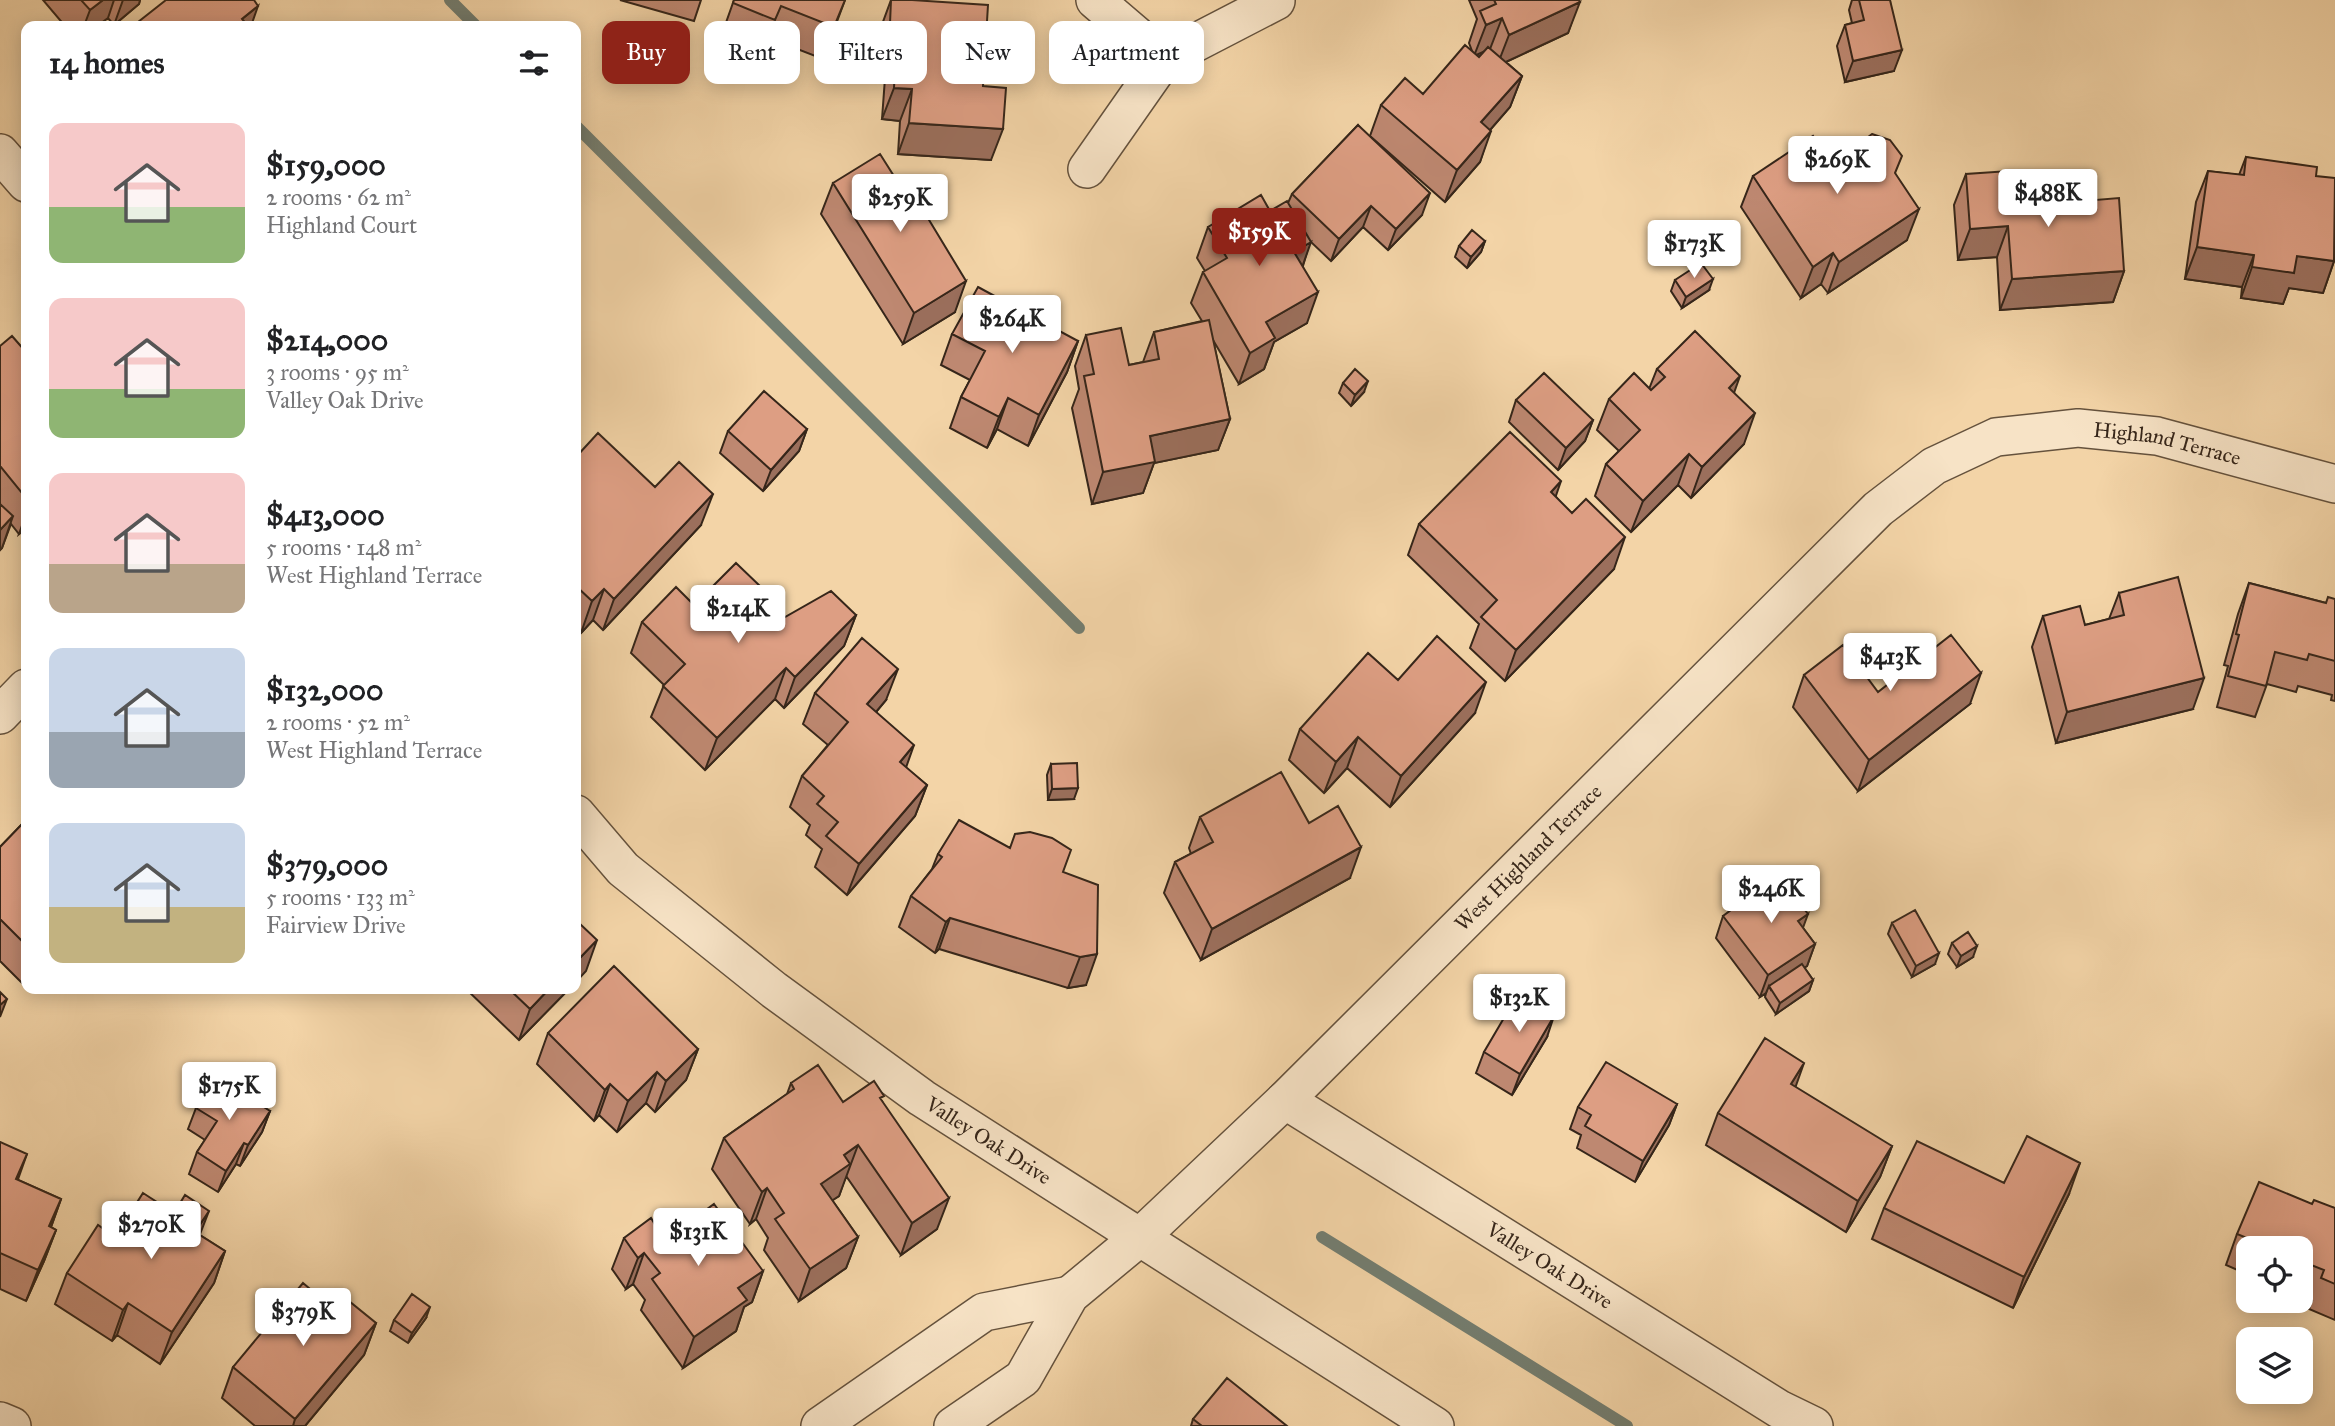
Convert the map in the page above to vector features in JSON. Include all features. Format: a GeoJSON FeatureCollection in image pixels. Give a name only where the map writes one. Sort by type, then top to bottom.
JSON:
{"type":"FeatureCollection","features":[{"type":"Feature","properties":{"kind":"street"},"geometry":{"type":"LineString","coordinates":[[1095,0],[1120,21]]}},
{"type":"Feature","properties":{"kind":"street"},"geometry":{"type":"LineString","coordinates":[[1204,38],[1276,1]]}},
{"type":"Feature","properties":{"kind":"street"},"geometry":{"type":"LineString","coordinates":[[1087,169],[1146,84]]}},
{"type":"Feature","properties":{"kind":"street"},"geometry":{"type":"LineString","coordinates":[[0,153],[21,177]]}},
{"type":"Feature","properties":{"kind":"street","name":"Highland Terrace"},"geometry":{"type":"LineString","coordinates":[[1996,437],[2078,428],[2157,436],[2335,484]]}},
{"type":"Feature","properties":{"kind":"street","name":"West Highland Terrace"},"geometry":{"type":"LineString","coordinates":[[953,1426],[1023,1378],[1070,1296],[1139,1237],[1284,1100],[1878,509],[1934,466],[1996,437]]}},
{"type":"Feature","properties":{"kind":"street"},"geometry":{"type":"LineString","coordinates":[[0,715],[21,693]]}},
{"type":"Feature","properties":{"kind":"street","name":"Valley Oak Drive"},"geometry":{"type":"LineString","coordinates":[[581,820],[624,869],[774,990],[922,1098],[1435,1426]]}},
{"type":"Feature","properties":{"kind":"street","name":"Valley Oak Drive"},"geometry":{"type":"LineString","coordinates":[[1284,1100],[1779,1409],[1814,1426]]}},
{"type":"Feature","properties":{"kind":"street","name":"West Highland Terrace"},"geometry":{"type":"LineString","coordinates":[[820,1426],[984,1312],[1070,1296]]}},
{"type":"Feature","properties":{"kind":"street"},"geometry":{"type":"LineString","coordinates":[[0,1421],[12,1426]]}},
{"type":"Feature","properties":{"kind":"building"},"geometry":{"type":"Polygon","coordinates":[[[81,0],[103,0],[90,10],[81,0]]]}},
{"type":"Feature","properties":{"kind":"building"},"geometry":{"type":"Polygon","coordinates":[[[166,0],[254,0],[258,6],[242,19],[244,21],[139,21],[166,0]]]}},
{"type":"Feature","properties":{"kind":"building"},"geometry":{"type":"Polygon","coordinates":[[[734,0],[845,0],[836,21],[819,21],[781,6],[775,20],[733,3],[734,0]]]}},
{"type":"Feature","properties":{"kind":"building"},"geometry":{"type":"Polygon","coordinates":[[[891,0],[988,5],[987,21],[941,21],[941,84],[983,84],[1006,88],[1003,129],[909,123],[912,89],[894,88],[894,84],[927,84],[927,21],[890,21],[891,0]]]}},
{"type":"Feature","properties":{"kind":"building"},"geometry":{"type":"Polygon","coordinates":[[[1494,0],[1580,2],[1509,35],[1502,18],[1486,25],[1480,11],[1496,4],[1494,0]]]}},
{"type":"Feature","properties":{"kind":"building"},"geometry":{"type":"Polygon","coordinates":[[[1859,0],[1890,0],[1902,50],[1853,61],[1845,25],[1864,20],[1859,0]]]}},
{"type":"Feature","properties":{"kind":"building"},"geometry":{"type":"Polygon","coordinates":[[[1465,45],[1479,57],[1488,47],[1522,76],[1481,122],[1491,131],[1457,170],[1381,105],[1405,78],[1423,94],[1465,45]]]}},
{"type":"Feature","properties":{"kind":"building"},"geometry":{"type":"Polygon","coordinates":[[[1358,125],[1430,193],[1396,229],[1371,206],[1339,239],[1292,194],[1358,125]]]}},
{"type":"Feature","properties":{"kind":"building"},"geometry":{"type":"Polygon","coordinates":[[[1872,134],[1890,140],[1902,156],[1895,173],[1919,209],[1839,262],[1833,253],[1813,267],[1753,176],[1813,136],[1832,164],[1872,134]]]}},
{"type":"Feature","properties":{"kind":"building"},"geometry":{"type":"Polygon","coordinates":[[[880,154],[918,214],[923,210],[966,281],[914,313],[833,183],[880,154]]]}},
{"type":"Feature","properties":{"kind":"building"},"geometry":{"type":"Polygon","coordinates":[[[2246,157],[2317,167],[2316,176],[2335,178],[2334,261],[2297,256],[2294,273],[2252,267],[2254,255],[2197,247],[2208,171],[2244,175],[2246,157]]]}},
{"type":"Feature","properties":{"kind":"building"},"geometry":{"type":"Polygon","coordinates":[[[2009,171],[2012,200],[2059,196],[2060,203],[2119,198],[2124,271],[2012,279],[2008,226],[1970,229],[1966,174],[2009,171]]]}},
{"type":"Feature","properties":{"kind":"building"},"geometry":{"type":"Polygon","coordinates":[[[1261,195],[1270,211],[1287,201],[1311,242],[1294,252],[1318,292],[1266,322],[1275,338],[1250,353],[1203,272],[1227,258],[1208,227],[1261,195]]]}},
{"type":"Feature","properties":{"kind":"building"},"geometry":{"type":"Polygon","coordinates":[[[1472,230],[1485,241],[1471,257],[1459,246],[1472,230]]]}},
{"type":"Feature","properties":{"kind":"building"},"geometry":{"type":"Polygon","coordinates":[[[1701,263],[1713,279],[1686,297],[1675,280],[1701,263]]]}},
{"type":"Feature","properties":{"kind":"building"},"geometry":{"type":"Polygon","coordinates":[[[978,287],[1078,341],[1039,415],[1008,398],[999,417],[961,397],[985,351],[952,334],[978,287]]]}},
{"type":"Feature","properties":{"kind":"building"},"geometry":{"type":"Polygon","coordinates":[[[1209,320],[1230,419],[1150,436],[1155,462],[1103,472],[1084,376],[1094,374],[1086,335],[1121,328],[1129,365],[1159,359],[1154,332],[1209,320]]]}},
{"type":"Feature","properties":{"kind":"building"},"geometry":{"type":"Polygon","coordinates":[[[1695,331],[1740,376],[1729,388],[1755,413],[1702,467],[1689,454],[1643,501],[1606,464],[1640,430],[1609,399],[1634,373],[1651,390],[1665,377],[1657,369],[1695,331]]]}},
{"type":"Feature","properties":{"kind":"building"},"geometry":{"type":"Polygon","coordinates":[[[12,336],[21,346],[21,492],[0,466],[0,346],[12,336]]]}},
{"type":"Feature","properties":{"kind":"building"},"geometry":{"type":"Polygon","coordinates":[[[1355,369],[1368,381],[1355,395],[1343,383],[1355,369]]]}},
{"type":"Feature","properties":{"kind":"building"},"geometry":{"type":"Polygon","coordinates":[[[1544,373],[1593,420],[1566,448],[1516,400],[1544,373]]]}},
{"type":"Feature","properties":{"kind":"building"},"geometry":{"type":"Polygon","coordinates":[[[764,391],[807,429],[771,470],[728,431],[764,391]]]}},
{"type":"Feature","properties":{"kind":"building"},"geometry":{"type":"Polygon","coordinates":[[[1510,432],[1561,481],[1551,492],[1572,513],[1586,499],[1625,537],[1516,650],[1481,617],[1497,600],[1419,524],[1510,432]]]}},
{"type":"Feature","properties":{"kind":"building"},"geometry":{"type":"Polygon","coordinates":[[[598,433],[655,487],[679,462],[713,494],[614,599],[604,589],[592,601],[581,591],[581,452],[598,433]]]}},
{"type":"Feature","properties":{"kind":"building"},"geometry":{"type":"Polygon","coordinates":[[[0,504],[13,516],[0,530],[0,504]]]}},
{"type":"Feature","properties":{"kind":"building"},"geometry":{"type":"Polygon","coordinates":[[[736,563],[761,587],[752,596],[778,621],[831,591],[856,615],[795,677],[786,668],[717,738],[663,686],[685,664],[642,622],[676,587],[694,605],[736,563]]]}},
{"type":"Feature","properties":{"kind":"building"},"geometry":{"type":"Polygon","coordinates":[[[2178,577],[2204,678],[2067,712],[2043,616],[2080,606],[2085,625],[2124,615],[2119,593],[2178,577]]]}},
{"type":"Feature","properties":{"kind":"building"},"geometry":{"type":"Polygon","coordinates":[[[2249,583],[2326,603],[2328,597],[2335,599],[2335,661],[2309,654],[2307,660],[2275,652],[2266,686],[2228,676],[2249,583]]]}},
{"type":"Feature","properties":{"kind":"building"},"geometry":{"type":"Polygon","coordinates":[[[1951,635],[1981,673],[1869,760],[1804,675],[1843,645],[1878,692],[1951,635]]]}},
{"type":"Feature","properties":{"kind":"building"},"geometry":{"type":"Polygon","coordinates":[[[1437,636],[1486,682],[1401,776],[1358,737],[1336,762],[1300,729],[1368,653],[1398,680],[1437,636]]]}},
{"type":"Feature","properties":{"kind":"building"},"geometry":{"type":"Polygon","coordinates":[[[862,638],[898,669],[867,704],[914,745],[900,762],[927,785],[859,864],[826,836],[838,822],[817,804],[824,796],[802,776],[848,722],[815,693],[862,638]]]}},
{"type":"Feature","properties":{"kind":"building"},"geometry":{"type":"Polygon","coordinates":[[[1077,763],[1078,788],[1052,789],[1051,764],[1077,763]]]}},
{"type":"Feature","properties":{"kind":"building"},"geometry":{"type":"Polygon","coordinates":[[[1281,772],[1309,823],[1338,806],[1361,847],[1212,929],[1175,862],[1213,842],[1200,817],[1281,772]]]}},
{"type":"Feature","properties":{"kind":"building"},"geometry":{"type":"Polygon","coordinates":[[[959,820],[1010,848],[1015,834],[1030,832],[1052,838],[1071,850],[1063,872],[1098,885],[1097,954],[1080,957],[950,918],[946,922],[911,896],[942,857],[938,854],[959,820]]]}},
{"type":"Feature","properties":{"kind":"building"},"geometry":{"type":"Polygon","coordinates":[[[21,825],[21,940],[0,919],[0,847],[21,825]]]}},
{"type":"Feature","properties":{"kind":"building"},"geometry":{"type":"Polygon","coordinates":[[[1778,875],[1808,914],[1798,921],[1815,944],[1768,975],[1723,916],[1778,875]]]}},
{"type":"Feature","properties":{"kind":"building"},"geometry":{"type":"Polygon","coordinates":[[[1915,910],[1939,953],[1916,966],[1892,923],[1915,910]]]}},
{"type":"Feature","properties":{"kind":"building"},"geometry":{"type":"Polygon","coordinates":[[[581,925],[597,940],[581,957],[581,925]]]}},
{"type":"Feature","properties":{"kind":"building"},"geometry":{"type":"Polygon","coordinates":[[[1968,932],[1977,946],[1961,956],[1952,943],[1968,932]]]}},
{"type":"Feature","properties":{"kind":"building"},"geometry":{"type":"Polygon","coordinates":[[[1802,964],[1813,980],[1780,1003],[1769,986],[1802,964]]]}},
{"type":"Feature","properties":{"kind":"building"},"geometry":{"type":"Polygon","coordinates":[[[614,966],[698,1049],[666,1081],[657,1072],[628,1101],[610,1084],[605,1090],[548,1033],[614,966]]]}},
{"type":"Feature","properties":{"kind":"building"},"geometry":{"type":"Polygon","coordinates":[[[0,992],[7,999],[0,1005],[0,992]]]}},
{"type":"Feature","properties":{"kind":"building"},"geometry":{"type":"Polygon","coordinates":[[[514,994],[544,994],[530,1009],[514,994]]]}},
{"type":"Feature","properties":{"kind":"building"},"geometry":{"type":"Polygon","coordinates":[[[1518,994],[1554,1016],[1520,1074],[1484,1052],[1518,994]]]}},
{"type":"Feature","properties":{"kind":"building"},"geometry":{"type":"Polygon","coordinates":[[[1765,1038],[1804,1063],[1791,1084],[1892,1146],[1858,1201],[1718,1113],[1765,1038]]]}},
{"type":"Feature","properties":{"kind":"building"},"geometry":{"type":"Polygon","coordinates":[[[1606,1062],[1677,1104],[1643,1161],[1585,1126],[1591,1115],[1578,1107],[1606,1062]]]}},
{"type":"Feature","properties":{"kind":"building"},"geometry":{"type":"Polygon","coordinates":[[[818,1065],[843,1102],[874,1081],[884,1096],[880,1098],[949,1198],[912,1223],[858,1145],[844,1155],[850,1164],[821,1184],[858,1237],[810,1269],[775,1219],[784,1213],[767,1188],[762,1192],[724,1138],[794,1089],[791,1083],[818,1065]]]}},
{"type":"Feature","properties":{"kind":"building"},"geometry":{"type":"Polygon","coordinates":[[[217,1076],[270,1111],[248,1145],[244,1143],[226,1171],[197,1152],[217,1121],[196,1108],[217,1076]]]}},
{"type":"Feature","properties":{"kind":"building"},"geometry":{"type":"Polygon","coordinates":[[[2027,1136],[2080,1163],[2024,1277],[1884,1208],[1917,1141],[2004,1183],[2027,1136]]]}},
{"type":"Feature","properties":{"kind":"building"},"geometry":{"type":"Polygon","coordinates":[[[0,1142],[27,1154],[16,1179],[61,1199],[49,1226],[56,1230],[38,1270],[0,1253],[0,1142]]]}},
{"type":"Feature","properties":{"kind":"building"},"geometry":{"type":"Polygon","coordinates":[[[2259,1182],[2312,1204],[2314,1200],[2335,1208],[2335,1284],[2321,1278],[2324,1270],[2313,1266],[2313,1236],[2237,1234],[2259,1182]]]}},
{"type":"Feature","properties":{"kind":"building"},"geometry":{"type":"Polygon","coordinates":[[[143,1193],[174,1213],[185,1195],[209,1211],[195,1232],[225,1251],[172,1332],[128,1303],[123,1310],[67,1273],[98,1225],[115,1237],[143,1193]]]}},
{"type":"Feature","properties":{"kind":"building"},"geometry":{"type":"Polygon","coordinates":[[[714,1204],[763,1271],[738,1288],[747,1300],[694,1337],[652,1279],[660,1273],[644,1253],[638,1258],[624,1238],[651,1218],[659,1231],[671,1222],[692,1253],[706,1243],[691,1221],[714,1204]]]}},
{"type":"Feature","properties":{"kind":"building"},"geometry":{"type":"Polygon","coordinates":[[[303,1283],[329,1305],[339,1293],[376,1323],[295,1419],[233,1367],[303,1283]]]}},
{"type":"Feature","properties":{"kind":"building"},"geometry":{"type":"Polygon","coordinates":[[[412,1294],[430,1307],[412,1333],[394,1320],[412,1294]]]}},
{"type":"Feature","properties":{"kind":"building"},"geometry":{"type":"Polygon","coordinates":[[[1227,1378],[1287,1426],[1202,1426],[1193,1419],[1227,1378]]]}},
{"type":"Feature","properties":{"kind":"waterway"},"geometry":{"type":"LineString","coordinates":[[450,0],[471,21]]}},
{"type":"Feature","properties":{"kind":"waterway"},"geometry":{"type":"LineString","coordinates":[[581,131],[1079,628]]}},
{"type":"Feature","properties":{"kind":"waterway"},"geometry":{"type":"LineString","coordinates":[[1322,1237],[1627,1426]]}}]}
